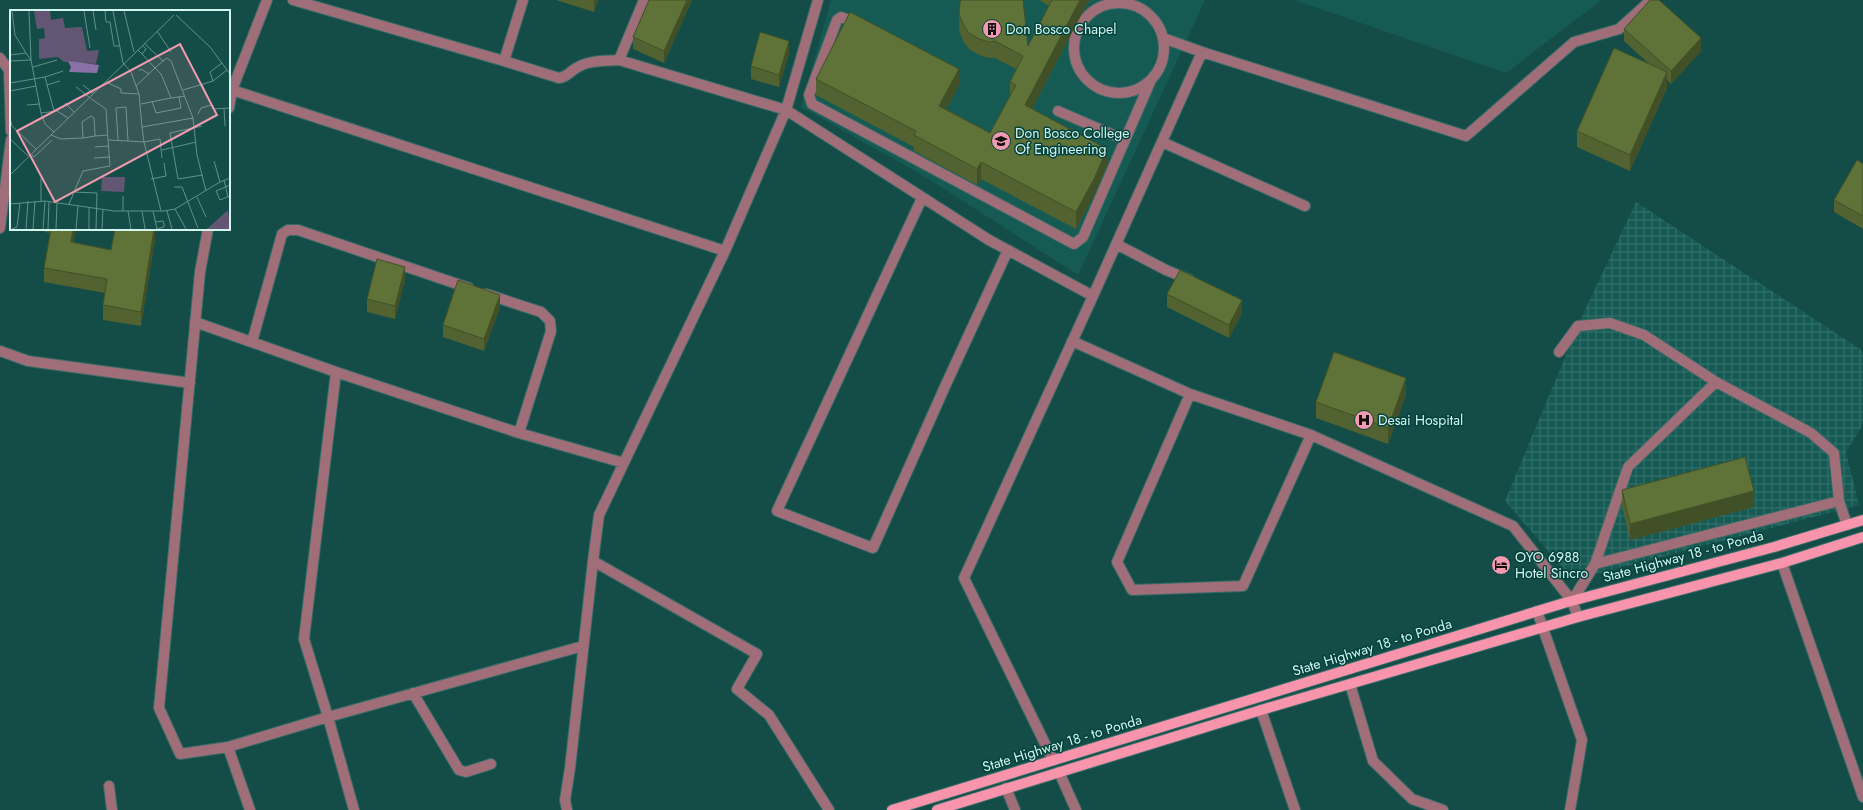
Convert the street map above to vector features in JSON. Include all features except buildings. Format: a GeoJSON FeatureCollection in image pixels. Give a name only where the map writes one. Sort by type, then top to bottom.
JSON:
{"type":"FeatureCollection","features":[{"type":"Feature","properties":{"kind":"main road","name":"State Highway 18 - to Ponda"},"geometry":{"type":"LineString","coordinates":[[892,810],[1537,611],[1767,549],[1863,520]]}},
{"type":"Feature","properties":{"kind":"main road","name":"State Highway 18 - to Ponda"},"geometry":{"type":"LineString","coordinates":[[937,810],[1261,710],[1578,617],[1782,563],[1863,537]]}},
{"type":"Feature","properties":{"kind":"street"},"geometry":{"type":"LineString","coordinates":[[230,102],[232,90],[267,0]]}},
{"type":"Feature","properties":{"kind":"street"},"geometry":{"type":"LineString","coordinates":[[293,0],[559,78],[568,75],[577,67],[590,62],[619,60],[786,110],[922,198],[1008,250],[1093,296]]}},
{"type":"Feature","properties":{"kind":"street"},"geometry":{"type":"LineString","coordinates":[[504,61],[522,0]]}},
{"type":"Feature","properties":{"kind":"street"},"geometry":{"type":"LineString","coordinates":[[619,60],[644,0]]}},
{"type":"Feature","properties":{"kind":"street"},"geometry":{"type":"LineString","coordinates":[[567,810],[565,800],[599,515],[725,252],[786,110],[818,0]]}},
{"type":"Feature","properties":{"kind":"street"},"geometry":{"type":"LineString","coordinates":[[1163,38],[1202,52],[1466,136],[1574,42],[1619,29],[1649,0]]}},
{"type":"Feature","properties":{"kind":"street"},"geometry":{"type":"LineString","coordinates":[[867,28],[841,17],[837,20],[809,95],[812,104],[1074,244],[1083,237],[1151,80],[1160,68],[1164,53],[1163,38],[1158,24],[1148,13],[1128,2],[1105,4],[1092,11],[1081,21],[1075,34],[1073,50],[1076,64],[1084,77],[1096,87],[1110,92],[1124,93],[1139,89],[1151,80]]}},
{"type":"Feature","properties":{"kind":"street"},"geometry":{"type":"LineString","coordinates":[[1053,760],[964,578],[1093,296],[1202,52]]}},
{"type":"Feature","properties":{"kind":"street"},"geometry":{"type":"LineString","coordinates":[[0,58],[9,70],[10,95]]}},
{"type":"Feature","properties":{"kind":"street"},"geometry":{"type":"LineString","coordinates":[[232,90],[725,252]]}},
{"type":"Feature","properties":{"kind":"street"},"geometry":{"type":"LineString","coordinates":[[1058,111],[1125,140]]}},
{"type":"Feature","properties":{"kind":"street"},"geometry":{"type":"LineString","coordinates":[[1162,142],[1305,206]]}},
{"type":"Feature","properties":{"kind":"street"},"geometry":{"type":"LineString","coordinates":[[0,228],[10,148]]}},
{"type":"Feature","properties":{"kind":"street"},"geometry":{"type":"LineString","coordinates":[[922,198],[777,511],[873,548],[946,382],[1008,250]]}},
{"type":"Feature","properties":{"kind":"street"},"geometry":{"type":"LineString","coordinates":[[208,230],[200,272],[159,708],[180,754],[228,747],[328,717],[583,646]]}},
{"type":"Feature","properties":{"kind":"street"},"geometry":{"type":"LineString","coordinates":[[252,342],[282,234],[288,230],[298,230],[541,312],[550,321],[551,331],[519,433]]}},
{"type":"Feature","properties":{"kind":"street"},"geometry":{"type":"LineString","coordinates":[[1116,244],[1166,270],[1202,284]]}},
{"type":"Feature","properties":{"kind":"street"},"geometry":{"type":"LineString","coordinates":[[195,322],[336,372],[519,433],[624,463]]}},
{"type":"Feature","properties":{"kind":"street"},"geometry":{"type":"LineString","coordinates":[[1559,352],[1578,326],[1610,323],[1644,336],[1716,382],[1810,433],[1834,453],[1839,501],[1848,525]]}},
{"type":"Feature","properties":{"kind":"street"},"geometry":{"type":"LineString","coordinates":[[1072,341],[1190,394],[1311,435],[1512,526],[1572,601],[1578,617]]}},
{"type":"Feature","properties":{"kind":"street"},"geometry":{"type":"LineString","coordinates":[[0,351],[28,360],[190,383]]}},
{"type":"Feature","properties":{"kind":"street"},"geometry":{"type":"LineString","coordinates":[[336,372],[304,639],[354,810]]}},
{"type":"Feature","properties":{"kind":"street"},"geometry":{"type":"LineString","coordinates":[[1572,601],[1595,564],[1628,467],[1716,382]]}},
{"type":"Feature","properties":{"kind":"street"},"geometry":{"type":"LineString","coordinates":[[1190,394],[1117,562],[1132,590],[1243,586],[1311,435]]}},
{"type":"Feature","properties":{"kind":"street"},"geometry":{"type":"LineString","coordinates":[[1595,564],[1839,501]]}},
{"type":"Feature","properties":{"kind":"street"},"geometry":{"type":"LineString","coordinates":[[593,562],[757,654],[737,689],[768,716],[829,810]]}},
{"type":"Feature","properties":{"kind":"street"},"geometry":{"type":"LineString","coordinates":[[1782,563],[1863,797]]}},
{"type":"Feature","properties":{"kind":"street"},"geometry":{"type":"LineString","coordinates":[[1537,611],[1582,740],[1570,810]]}},
{"type":"Feature","properties":{"kind":"street"},"geometry":{"type":"LineString","coordinates":[[1350,684],[1373,762],[1412,799],[1442,810]]}},
{"type":"Feature","properties":{"kind":"street"},"geometry":{"type":"LineString","coordinates":[[413,693],[459,770],[466,772],[491,764]]}},
{"type":"Feature","properties":{"kind":"street"},"geometry":{"type":"LineString","coordinates":[[1261,710],[1295,810]]}},
{"type":"Feature","properties":{"kind":"street"},"geometry":{"type":"LineString","coordinates":[[228,747],[250,810]]}},
{"type":"Feature","properties":{"kind":"street"},"geometry":{"type":"LineString","coordinates":[[1059,772],[1076,810]]}},
{"type":"Feature","properties":{"kind":"street"},"geometry":{"type":"LineString","coordinates":[[109,786],[112,810]]}},
{"type":"Feature","properties":{"kind":"street"},"geometry":{"type":"LineString","coordinates":[[1006,788],[1015,810]]}},
{"type":"Feature","properties":{"kind":"shaded area","name":"Don Bosco College Of Engineering"},"geometry":{"type":"Polygon","coordinates":[[[831,0],[1205,0],[1078,275],[924,176],[801,107],[831,0]]]}},
{"type":"Feature","properties":{"kind":"shaded area"},"geometry":{"type":"Polygon","coordinates":[[[1294,0],[1602,0],[1506,73],[1294,0]]]}},
{"type":"Feature","properties":{"kind":"shaded area"},"geometry":{"type":"Polygon","coordinates":[[[1636,202],[1863,351],[1863,424],[1846,452],[1859,505],[1573,580],[1505,501],[1584,312],[1636,202]]]}},
{"type":"Feature","properties":{"kind":"place","name":"Don Bosco Chapel"},"geometry":{"type":"Point","coordinates":[992,29]}},
{"type":"Feature","properties":{"kind":"place","name":"Don Bosco College Of Engineering"},"geometry":{"type":"Point","coordinates":[1001,141]}},
{"type":"Feature","properties":{"kind":"place","name":"Desai Hospital"},"geometry":{"type":"Point","coordinates":[1364,420]}},
{"type":"Feature","properties":{"kind":"place","name":"OYO 6988 Hotel Sincro"},"geometry":{"type":"Point","coordinates":[1501,565]}}]}
